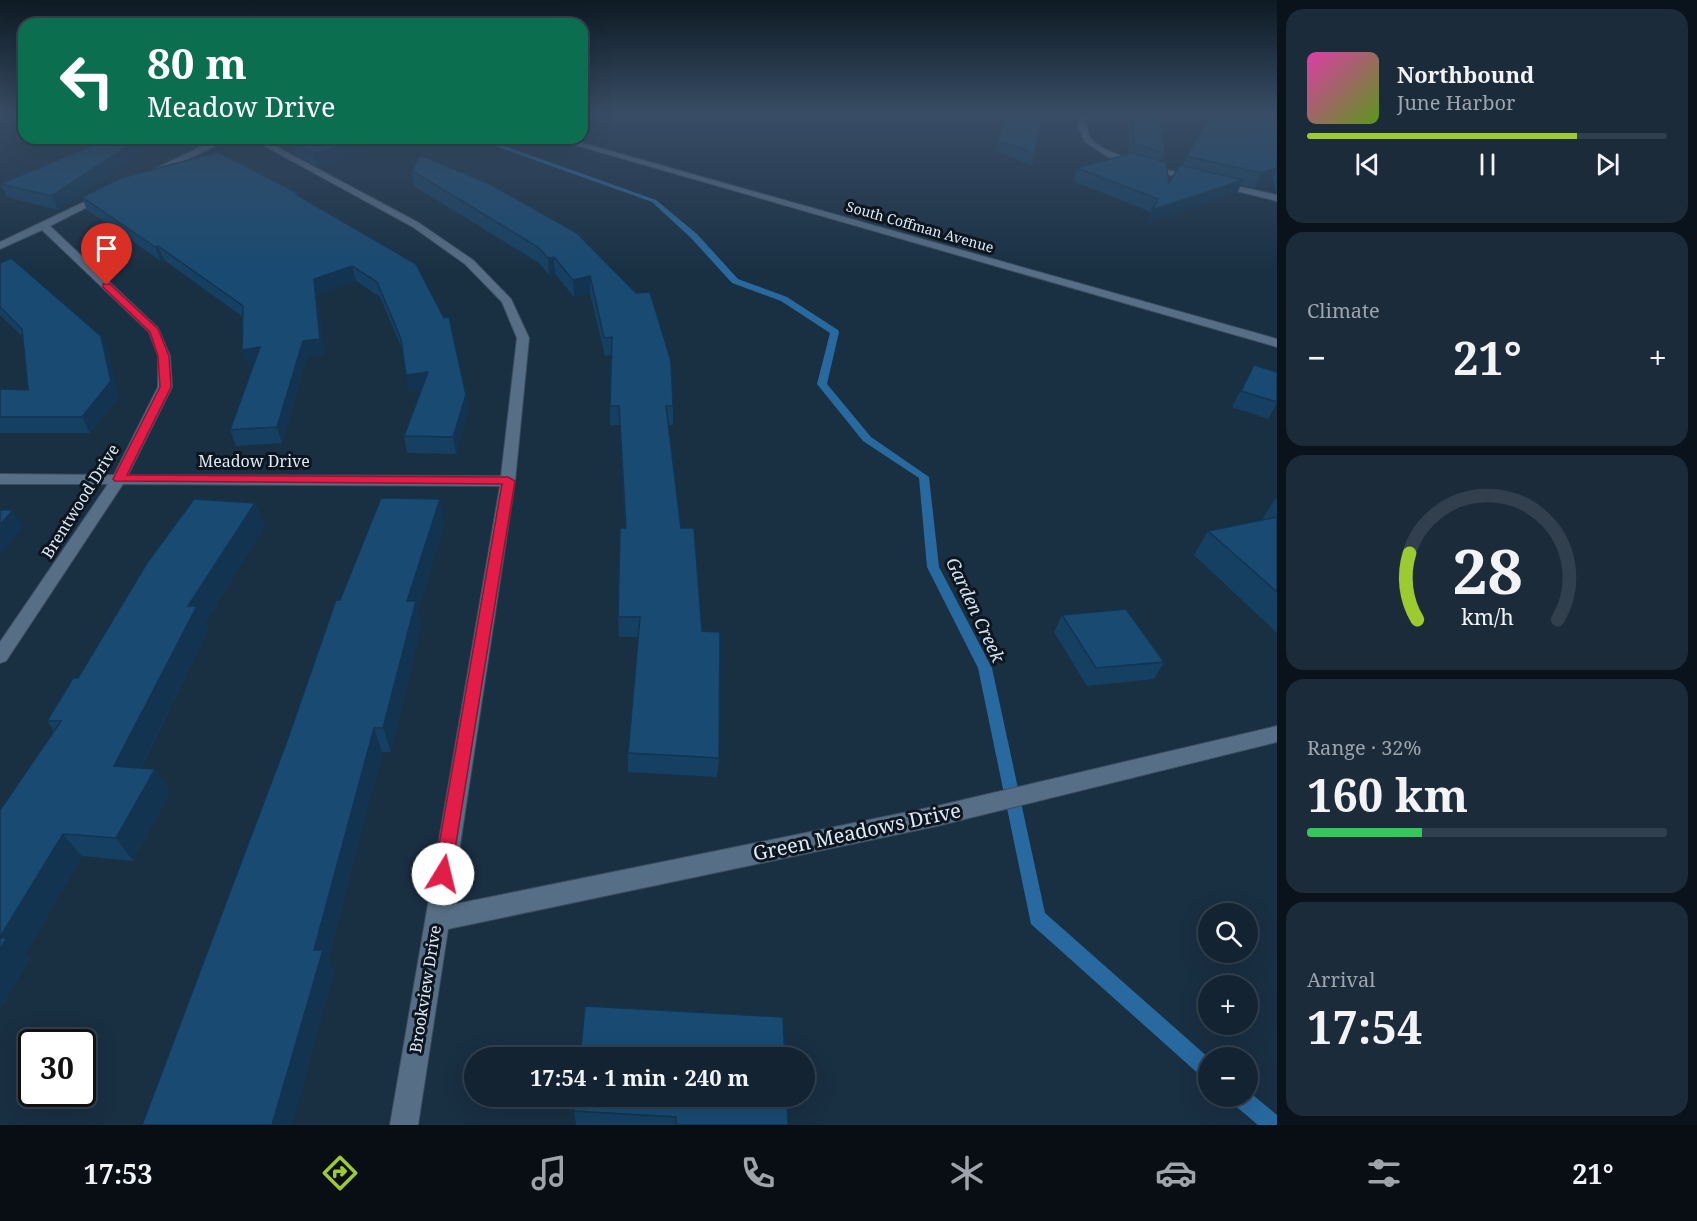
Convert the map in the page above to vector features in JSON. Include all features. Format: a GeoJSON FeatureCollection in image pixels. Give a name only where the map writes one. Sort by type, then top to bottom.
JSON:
{"type":"FeatureCollection","features":[{"type":"Feature","properties":{"kind":"street"},"geometry":{"type":"LineString","coordinates":[[138,179],[162,168]]}},
{"type":"Feature","properties":{"kind":"street","name":"Brookview Drive"},"geometry":{"type":"LineString","coordinates":[[309,168],[416,225],[469,262],[507,301],[523,338],[508,481],[404,1125]]}},
{"type":"Feature","properties":{"kind":"street","name":"South Coffman Avenue"},"geometry":{"type":"LineString","coordinates":[[659,168],[1277,343]]}},
{"type":"Feature","properties":{"kind":"street"},"geometry":{"type":"LineString","coordinates":[[1151,168],[1277,198]]}},
{"type":"Feature","properties":{"kind":"street"},"geometry":{"type":"LineString","coordinates":[[0,246],[117,189]]}},
{"type":"Feature","properties":{"kind":"street","name":"Brentwood Drive"},"geometry":{"type":"LineString","coordinates":[[0,656],[119,479],[165,387],[164,356],[154,331],[43,225]]}},
{"type":"Feature","properties":{"kind":"street","name":"Meadow Drive"},"geometry":{"type":"LineString","coordinates":[[0,479],[508,481]]}},
{"type":"Feature","properties":{"kind":"street","name":"Green Meadows Drive"},"geometry":{"type":"LineString","coordinates":[[436,920],[937,816],[1277,734]]}},
{"type":"Feature","properties":{"kind":"building"},"geometry":{"type":"Polygon","coordinates":[[[40,168],[95,168],[52,196],[0,184],[40,168]]]}},
{"type":"Feature","properties":{"kind":"building"},"geometry":{"type":"Polygon","coordinates":[[[160,168],[248,168],[299,194],[297,195],[416,264],[444,318],[449,317],[466,395],[453,437],[404,436],[428,372],[406,375],[401,339],[377,282],[352,266],[314,279],[320,339],[303,341],[277,427],[230,430],[260,347],[242,350],[243,306],[158,246],[155,247],[82,197],[121,178],[160,168]]]}},
{"type":"Feature","properties":{"kind":"building"},"geometry":{"type":"Polygon","coordinates":[[[414,168],[450,168],[490,184],[577,233],[636,293],[650,292],[671,361],[673,406],[666,406],[681,528],[694,528],[702,631],[720,632],[719,758],[628,753],[640,617],[618,617],[620,528],[626,528],[619,406],[610,406],[612,337],[604,338],[590,276],[573,280],[554,257],[548,258],[538,247],[412,171],[414,168]]]}},
{"type":"Feature","properties":{"kind":"building"},"geometry":{"type":"Polygon","coordinates":[[[1077,168],[1167,168],[1169,183],[1178,168],[1190,168],[1243,180],[1152,210],[1158,199],[1077,168]]]}},
{"type":"Feature","properties":{"kind":"building"},"geometry":{"type":"Polygon","coordinates":[[[1237,168],[1277,168],[1261,173],[1237,168]]]}},
{"type":"Feature","properties":{"kind":"building"},"geometry":{"type":"Polygon","coordinates":[[[11,258],[101,336],[111,381],[82,417],[0,417],[0,389],[28,390],[22,329],[0,307],[0,263],[11,258]]]}},
{"type":"Feature","properties":{"kind":"building"},"geometry":{"type":"Polygon","coordinates":[[[1254,365],[1277,372],[1277,402],[1241,391],[1254,365]]]}},
{"type":"Feature","properties":{"kind":"building"},"geometry":{"type":"Polygon","coordinates":[[[381,498],[440,499],[407,601],[416,601],[383,728],[374,728],[314,950],[323,950],[272,1125],[142,1125],[287,741],[336,600],[340,600],[381,498]]]}},
{"type":"Feature","properties":{"kind":"building"},"geometry":{"type":"Polygon","coordinates":[[[194,499],[255,503],[188,606],[197,606],[114,766],[155,769],[116,838],[63,834],[0,937],[0,810],[61,721],[47,721],[73,678],[78,678],[147,563],[194,499]]]}},
{"type":"Feature","properties":{"kind":"building"},"geometry":{"type":"Polygon","coordinates":[[[0,510],[13,510],[0,525],[0,510]]]}},
{"type":"Feature","properties":{"kind":"building"},"geometry":{"type":"Polygon","coordinates":[[[1277,517],[1277,592],[1208,531],[1277,517]]]}},
{"type":"Feature","properties":{"kind":"building"},"geometry":{"type":"Polygon","coordinates":[[[1126,609],[1164,662],[1096,668],[1062,615],[1126,609]]]}},
{"type":"Feature","properties":{"kind":"building"},"geometry":{"type":"Polygon","coordinates":[[[0,938],[7,938],[0,949],[0,938]]]}},
{"type":"Feature","properties":{"kind":"building"},"geometry":{"type":"Polygon","coordinates":[[[585,1006],[783,1017],[784,1047],[581,1047],[585,1006]]]}},
{"type":"Feature","properties":{"kind":"building"},"geometry":{"type":"Polygon","coordinates":[[[575,1107],[787,1107],[788,1125],[676,1125],[676,1117],[574,1111],[575,1107]]]}},
{"type":"Feature","properties":{"kind":"waterway","name":"Garden Creek"},"geometry":{"type":"LineString","coordinates":[[559,168],[654,201],[694,236],[735,281],[784,299],[835,332],[822,384],[867,439],[924,477],[933,567],[985,668],[1037,918],[1198,1060]]}},
{"type":"Feature","properties":{"kind":"waterway","name":"Garden Creek"},"geometry":{"type":"LineString","coordinates":[[1252,1107],[1273,1125]]}},
{"type":"Feature","properties":{"kind":"route"},"geometry":{"type":"LineString","coordinates":[[107,285],[154,331],[164,356],[165,387],[119,479],[508,481],[443,874]]}}]}
